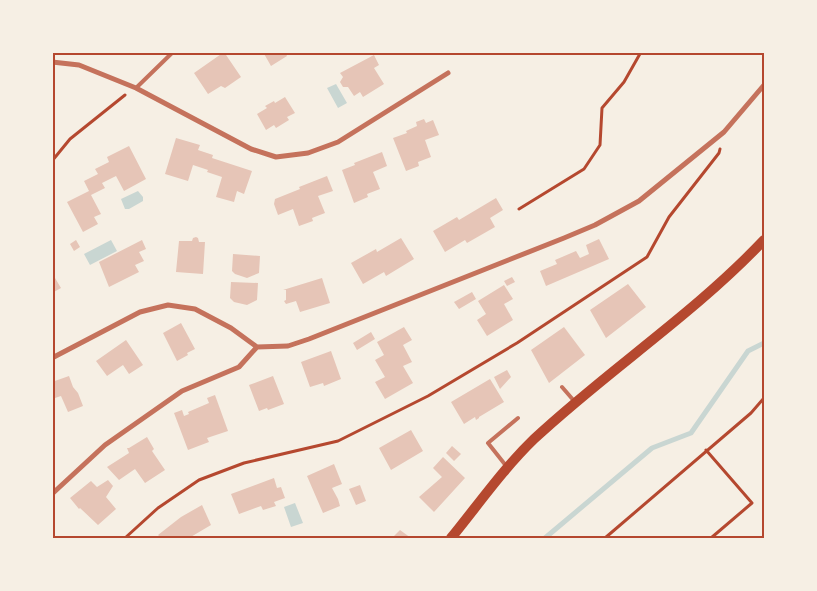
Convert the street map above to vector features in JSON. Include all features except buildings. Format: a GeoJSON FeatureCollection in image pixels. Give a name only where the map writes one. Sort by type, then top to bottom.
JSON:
{"type":"FeatureCollection","features":[{"type":"Feature","properties":{"kind":"main road"},"geometry":{"type":"LineString","coordinates":[[451,538],[507,467],[533,440],[575,402],[666,330],[715,288],[764,240]]}},
{"type":"Feature","properties":{"kind":"street"},"geometry":{"type":"LineString","coordinates":[[52,62],[79,65],[136,88],[251,149],[276,156],[308,153],[338,142],[448,73]]}},
{"type":"Feature","properties":{"kind":"street"},"geometry":{"type":"LineString","coordinates":[[52,358],[140,312],[168,305],[195,309],[232,328],[257,348],[288,346],[309,339],[594,225],[639,201],[724,132],[764,86]]}},
{"type":"Feature","properties":{"kind":"street"},"geometry":{"type":"LineString","coordinates":[[52,494],[105,445],[182,391],[239,367],[257,348]]}},
{"type":"Feature","properties":{"kind":"lane"},"geometry":{"type":"LineString","coordinates":[[136,88],[173,52]]}},
{"type":"Feature","properties":{"kind":"lane"},"geometry":{"type":"LineString","coordinates":[[562,387],[575,402]]}},
{"type":"Feature","properties":{"kind":"lane"},"geometry":{"type":"LineString","coordinates":[[507,467],[488,443],[518,418]]}},
{"type":"Feature","properties":{"kind":"path"},"geometry":{"type":"LineString","coordinates":[[519,209],[584,169],[600,145],[602,108],[624,82],[641,52]]}},
{"type":"Feature","properties":{"kind":"path"},"geometry":{"type":"LineString","coordinates":[[764,55],[764,61]]}},
{"type":"Feature","properties":{"kind":"path"},"geometry":{"type":"LineString","coordinates":[[52,161],[70,139],[136,88]]}},
{"type":"Feature","properties":{"kind":"path"},"geometry":{"type":"LineString","coordinates":[[125,95],[134,99]]}},
{"type":"Feature","properties":{"kind":"path"},"geometry":{"type":"LineString","coordinates":[[126,538],[158,508],[199,480],[244,463],[338,441],[428,396],[517,343],[647,257],[669,217],[719,153],[724,132]]}},
{"type":"Feature","properties":{"kind":"path"},"geometry":{"type":"LineString","coordinates":[[605,538],[751,413],[764,398]]}},
{"type":"Feature","properties":{"kind":"path"},"geometry":{"type":"LineString","coordinates":[[706,450],[752,503],[711,538]]}},
{"type":"Feature","properties":{"kind":"shaded area"},"geometry":{"type":"Polygon","coordinates":[[[336,84],[347,103],[338,108],[327,88],[336,84]]]}},
{"type":"Feature","properties":{"kind":"shaded area"},"geometry":{"type":"Polygon","coordinates":[[[138,191],[143,197],[143,201],[129,209],[125,209],[121,199],[138,191]]]}},
{"type":"Feature","properties":{"kind":"shaded area"},"geometry":{"type":"Polygon","coordinates":[[[111,240],[117,251],[90,265],[84,254],[111,240]]]}},
{"type":"Feature","properties":{"kind":"shaded area"},"geometry":{"type":"Polygon","coordinates":[[[295,503],[303,523],[291,527],[284,507],[295,503]]]}},
{"type":"Feature","properties":{"kind":"waterway"},"geometry":{"type":"LineString","coordinates":[[545,538],[652,448],[691,433],[748,351],[764,343]]}}]}
